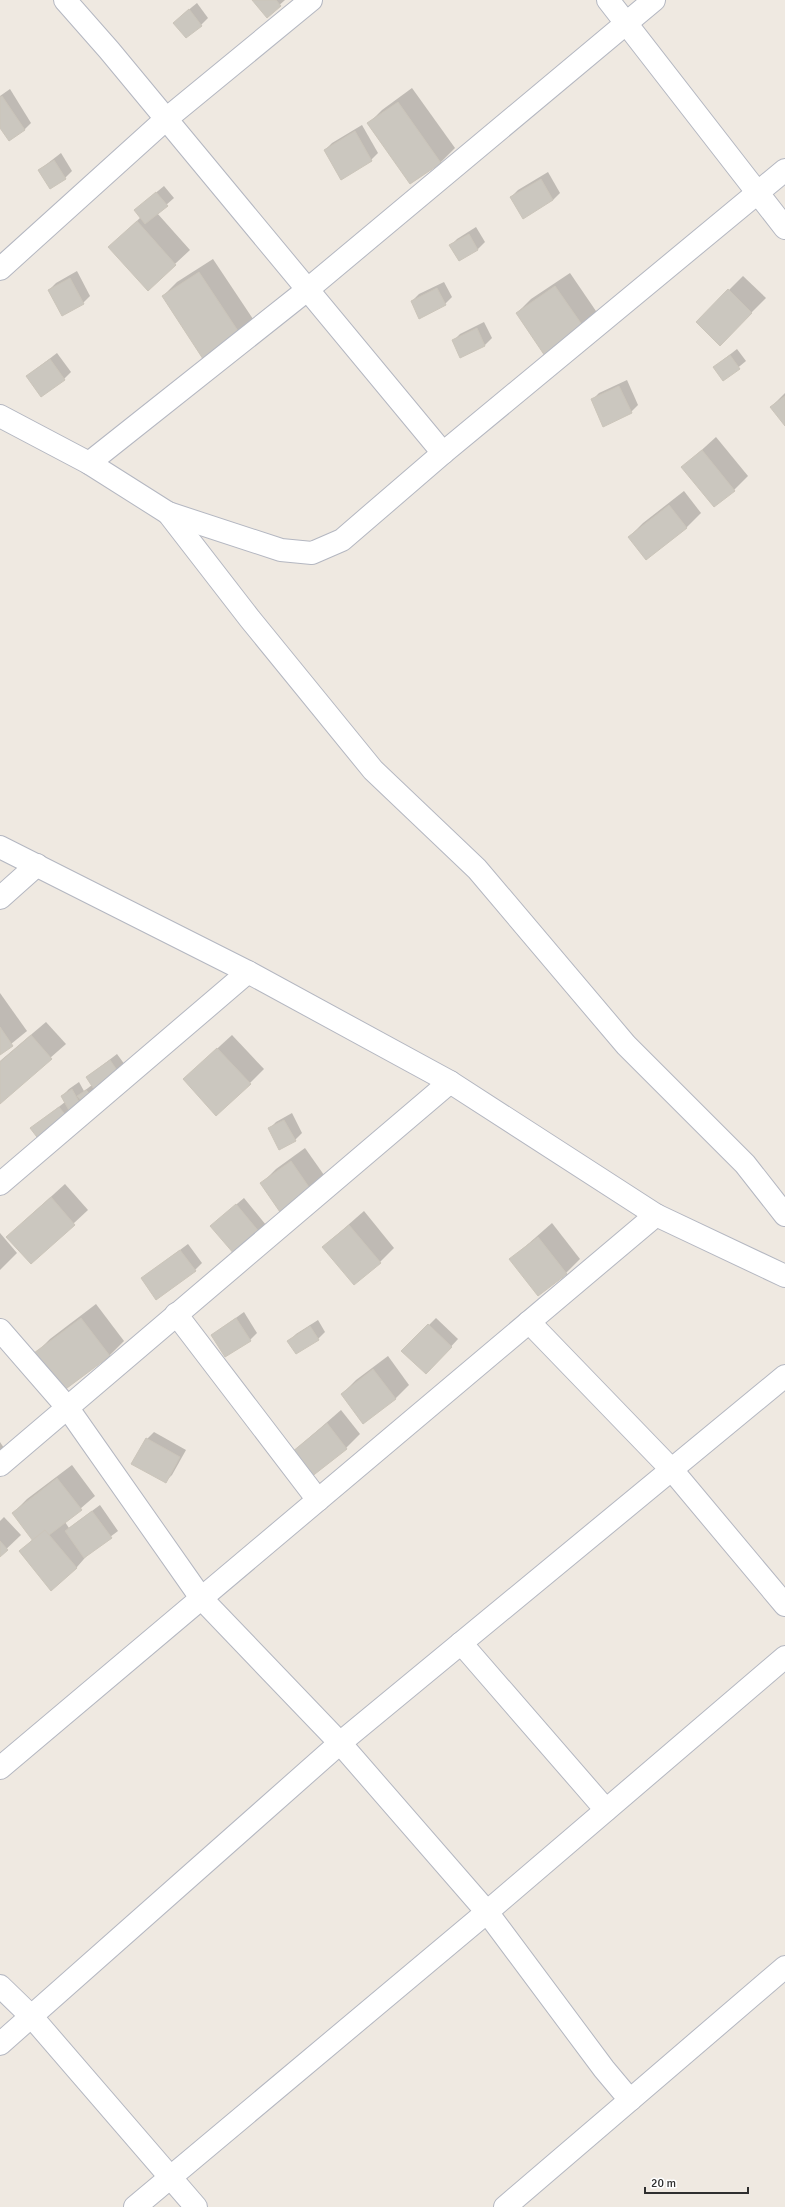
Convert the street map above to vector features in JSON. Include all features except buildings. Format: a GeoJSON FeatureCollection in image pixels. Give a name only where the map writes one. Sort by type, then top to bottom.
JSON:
{"type":"FeatureCollection","features":[{"type":"Feature","properties":{"kind":"street"},"geometry":{"type":"LineString","coordinates":[[65,0],[443,453]]}},
{"type":"Feature","properties":{"kind":"street"},"geometry":{"type":"LineString","coordinates":[[0,269],[165,120],[311,0]]}},
{"type":"Feature","properties":{"kind":"street"},"geometry":{"type":"LineString","coordinates":[[608,0],[756,194],[785,228]]}},
{"type":"Feature","properties":{"kind":"street"},"geometry":{"type":"LineString","coordinates":[[90,463],[308,290],[654,0]]}},
{"type":"Feature","properties":{"kind":"street"},"geometry":{"type":"LineString","coordinates":[[0,416],[90,463],[168,513],[280,550],[312,553],[342,540],[443,453],[785,170]]}},
{"type":"Feature","properties":{"kind":"street"},"geometry":{"type":"LineString","coordinates":[[168,513],[250,619],[373,770],[476,869],[626,1045],[745,1164],[785,1215]]}},
{"type":"Feature","properties":{"kind":"street"},"geometry":{"type":"LineString","coordinates":[[0,847],[248,972],[450,1082],[656,1215],[785,1276]]}},
{"type":"Feature","properties":{"kind":"street"},"geometry":{"type":"LineString","coordinates":[[0,898],[37,865]]}},
{"type":"Feature","properties":{"kind":"street"},"geometry":{"type":"LineString","coordinates":[[0,1184],[248,972]]}},
{"type":"Feature","properties":{"kind":"street"},"geometry":{"type":"LineString","coordinates":[[0,1465],[450,1082]]}},
{"type":"Feature","properties":{"kind":"street"},"geometry":{"type":"LineString","coordinates":[[0,1768],[656,1215]]}},
{"type":"Feature","properties":{"kind":"street"},"geometry":{"type":"LineString","coordinates":[[176,1314],[318,1500]]}},
{"type":"Feature","properties":{"kind":"street"},"geometry":{"type":"LineString","coordinates":[[529,1322],[672,1470],[785,1605]]}},
{"type":"Feature","properties":{"kind":"street"},"geometry":{"type":"LineString","coordinates":[[0,1330],[67,1407],[201,1598],[340,1743],[487,1912],[604,2069],[630,2100]]}},
{"type":"Feature","properties":{"kind":"street"},"geometry":{"type":"LineString","coordinates":[[0,2044],[340,1743],[785,1376]]}},
{"type":"Feature","properties":{"kind":"street"},"geometry":{"type":"LineString","coordinates":[[461,1643],[606,1810]]}},
{"type":"Feature","properties":{"kind":"street"},"geometry":{"type":"LineString","coordinates":[[135,2207],[170,2176],[487,1912],[785,1657]]}},
{"type":"Feature","properties":{"kind":"street"},"geometry":{"type":"LineString","coordinates":[[505,2207],[785,1967]]}},
{"type":"Feature","properties":{"kind":"street"},"geometry":{"type":"LineString","coordinates":[[0,1986],[32,2017],[196,2207]]}}]}
